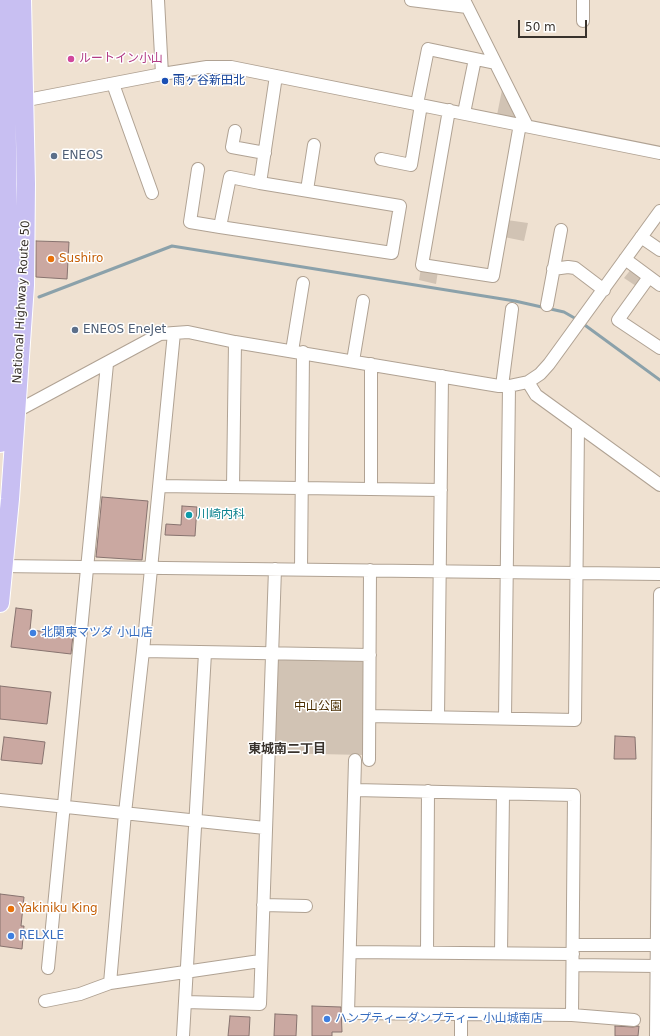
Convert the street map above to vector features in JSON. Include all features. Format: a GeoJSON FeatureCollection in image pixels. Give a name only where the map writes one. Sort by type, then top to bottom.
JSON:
{"type":"FeatureCollection","features":[{"type":"Feature","properties":{"kind":"highway","name":"National Highway Route 50"},"geometry":{"type":"LineString","coordinates":[[0,603],[2,566],[17,411],[23,323],[26,230],[10,103],[5,0]]}},
{"type":"Feature","properties":{"kind":"highway","name":"National Highway Route 50"},"geometry":{"type":"LineString","coordinates":[[0,443],[10,103],[22,0]]}},
{"type":"Feature","properties":{"kind":"street"},"geometry":{"type":"LineString","coordinates":[[158,0],[162,74]]}},
{"type":"Feature","properties":{"kind":"street"},"geometry":{"type":"LineString","coordinates":[[411,0],[465,3],[495,63],[523,125],[493,276],[422,265],[449,110]]}},
{"type":"Feature","properties":{"kind":"street"},"geometry":{"type":"LineString","coordinates":[[583,0],[583,21]]}},
{"type":"Feature","properties":{"kind":"street"},"geometry":{"type":"LineString","coordinates":[[381,159],[411,165],[428,49],[495,63]]}},
{"type":"Feature","properties":{"kind":"street"},"geometry":{"type":"LineString","coordinates":[[464,113],[475,59]]}},
{"type":"Feature","properties":{"kind":"street"},"geometry":{"type":"LineString","coordinates":[[10,103],[162,74],[217,66],[419,104],[660,153]]}},
{"type":"Feature","properties":{"kind":"street"},"geometry":{"type":"LineString","coordinates":[[260,183],[276,76]]}},
{"type":"Feature","properties":{"kind":"street"},"geometry":{"type":"LineString","coordinates":[[113,84],[152,193]]}},
{"type":"Feature","properties":{"kind":"street"},"geometry":{"type":"LineString","coordinates":[[235,131],[232,147],[265,153]]}},
{"type":"Feature","properties":{"kind":"street"},"geometry":{"type":"LineString","coordinates":[[307,190],[314,146]]}},
{"type":"Feature","properties":{"kind":"street"},"geometry":{"type":"LineString","coordinates":[[198,169],[190,222],[220,227],[392,252],[400,206],[230,177],[220,227]]}},
{"type":"Feature","properties":{"kind":"street"},"geometry":{"type":"LineString","coordinates":[[17,411],[107,364],[160,334],[188,332],[235,342],[505,386],[528,382],[540,374],[549,364],[660,211]]}},
{"type":"Feature","properties":{"kind":"street"},"geometry":{"type":"LineString","coordinates":[[547,305],[560,230]]}},
{"type":"Feature","properties":{"kind":"street"},"geometry":{"type":"LineString","coordinates":[[641,237],[660,250]]}},
{"type":"Feature","properties":{"kind":"street"},"geometry":{"type":"LineString","coordinates":[[625,259],[660,285]]}},
{"type":"Feature","properties":{"kind":"street"},"geometry":{"type":"LineString","coordinates":[[553,269],[568,267],[576,268],[604,290]]}},
{"type":"Feature","properties":{"kind":"street"},"geometry":{"type":"LineString","coordinates":[[649,277],[618,320],[660,348]]}},
{"type":"Feature","properties":{"kind":"street"},"geometry":{"type":"LineString","coordinates":[[301,569],[302,488],[297,352],[303,283]]}},
{"type":"Feature","properties":{"kind":"street"},"geometry":{"type":"LineString","coordinates":[[353,361],[363,301]]}},
{"type":"Feature","properties":{"kind":"street"},"geometry":{"type":"LineString","coordinates":[[505,718],[507,572],[505,386],[512,309]]}},
{"type":"Feature","properties":{"kind":"street"},"geometry":{"type":"LineString","coordinates":[[110,983],[124,813],[143,651],[174,333]]}},
{"type":"Feature","properties":{"kind":"street"},"geometry":{"type":"LineString","coordinates":[[233,487],[235,342]]}},
{"type":"Feature","properties":{"kind":"street"},"geometry":{"type":"LineString","coordinates":[[48,968],[107,364]]}},
{"type":"Feature","properties":{"kind":"street"},"geometry":{"type":"LineString","coordinates":[[371,364],[371,489]]}},
{"type":"Feature","properties":{"kind":"street"},"geometry":{"type":"LineString","coordinates":[[438,717],[442,376]]}},
{"type":"Feature","properties":{"kind":"street"},"geometry":{"type":"LineString","coordinates":[[528,382],[536,395],[660,485]]}},
{"type":"Feature","properties":{"kind":"street"},"geometry":{"type":"LineString","coordinates":[[370,716],[575,720],[578,426]]}},
{"type":"Feature","properties":{"kind":"street"},"geometry":{"type":"LineString","coordinates":[[159,486],[441,490]]}},
{"type":"Feature","properties":{"kind":"street"},"geometry":{"type":"LineString","coordinates":[[2,566],[660,574]]}},
{"type":"Feature","properties":{"kind":"street"},"geometry":{"type":"LineString","coordinates":[[185,1002],[260,1004],[260,961],[275,569]]}},
{"type":"Feature","properties":{"kind":"street"},"geometry":{"type":"LineString","coordinates":[[369,760],[370,570]]}},
{"type":"Feature","properties":{"kind":"street"},"geometry":{"type":"LineString","coordinates":[[656,1036],[660,594]]}},
{"type":"Feature","properties":{"kind":"street"},"geometry":{"type":"LineString","coordinates":[[143,651],[370,655]]}},
{"type":"Feature","properties":{"kind":"street"},"geometry":{"type":"LineString","coordinates":[[183,1036],[205,653]]}},
{"type":"Feature","properties":{"kind":"street"},"geometry":{"type":"LineString","coordinates":[[355,760],[348,1013],[572,1014],[634,1020]]}},
{"type":"Feature","properties":{"kind":"street"},"geometry":{"type":"LineString","coordinates":[[355,790],[574,795],[572,1014]]}},
{"type":"Feature","properties":{"kind":"street"},"geometry":{"type":"LineString","coordinates":[[427,952],[428,791]]}},
{"type":"Feature","properties":{"kind":"street"},"geometry":{"type":"LineString","coordinates":[[501,953],[503,794]]}},
{"type":"Feature","properties":{"kind":"street"},"geometry":{"type":"LineString","coordinates":[[0,800],[265,828]]}},
{"type":"Feature","properties":{"kind":"street"},"geometry":{"type":"LineString","coordinates":[[263,905],[306,906]]}},
{"type":"Feature","properties":{"kind":"street"},"geometry":{"type":"LineString","coordinates":[[350,952],[657,955]]}},
{"type":"Feature","properties":{"kind":"street"},"geometry":{"type":"LineString","coordinates":[[573,955],[657,955]]}},
{"type":"Feature","properties":{"kind":"street"},"geometry":{"type":"LineString","coordinates":[[45,1001],[80,994],[110,983],[260,961]]}},
{"type":"Feature","properties":{"kind":"street"},"geometry":{"type":"LineString","coordinates":[[461,1014],[461,1036]]}},
{"type":"Feature","properties":{"kind":"green space"},"geometry":{"type":"Polygon","coordinates":[[[502,90],[520,120],[497,115],[502,90]]]}},
{"type":"Feature","properties":{"kind":"green space"},"geometry":{"type":"Polygon","coordinates":[[[507,220],[528,223],[524,241],[504,237],[507,220]]]}},
{"type":"Feature","properties":{"kind":"green space"},"geometry":{"type":"Polygon","coordinates":[[[421,268],[438,271],[436,284],[419,280],[421,268]]]}},
{"type":"Feature","properties":{"kind":"green space"},"geometry":{"type":"Polygon","coordinates":[[[632,268],[644,277],[636,286],[624,278],[632,268]]]}},
{"type":"Feature","properties":{"kind":"green space","name":"中山公園"},"geometry":{"type":"Polygon","coordinates":[[[279,658],[364,659],[364,755],[272,753],[274,661],[279,658]]]}},
{"type":"Feature","properties":{"kind":"building","name":"Sushiro"},"geometry":{"type":"Polygon","coordinates":[[[36,241],[69,242],[67,279],[36,277],[36,241]]]}},
{"type":"Feature","properties":{"kind":"building"},"geometry":{"type":"Polygon","coordinates":[[[102,497],[148,501],[142,560],[96,557],[102,497]]]}},
{"type":"Feature","properties":{"kind":"building","name":"川崎内科"},"geometry":{"type":"Polygon","coordinates":[[[182,506],[197,507],[195,536],[165,535],[166,524],[181,525],[182,506]]]}},
{"type":"Feature","properties":{"kind":"building","name":"北関東マツダ 小山店"},"geometry":{"type":"Polygon","coordinates":[[[16,608],[32,610],[30,630],[73,635],[71,654],[11,647],[16,608]]]}},
{"type":"Feature","properties":{"kind":"building"},"geometry":{"type":"Polygon","coordinates":[[[0,686],[51,692],[47,724],[0,719],[0,686]]]}},
{"type":"Feature","properties":{"kind":"building"},"geometry":{"type":"Polygon","coordinates":[[[615,736],[635,737],[636,759],[614,759],[615,736]]]}},
{"type":"Feature","properties":{"kind":"building"},"geometry":{"type":"Polygon","coordinates":[[[4,737],[45,742],[42,764],[1,760],[4,737]]]}},
{"type":"Feature","properties":{"kind":"building"},"geometry":{"type":"Polygon","coordinates":[[[0,894],[24,897],[21,926],[24,926],[22,949],[0,946],[0,894]]]}},
{"type":"Feature","properties":{"kind":"building","name":"ハンプティーダンプティー 小山城南店"},"geometry":{"type":"Polygon","coordinates":[[[312,1006],[341,1007],[342,1032],[332,1032],[332,1036],[312,1036],[312,1006]]]}},
{"type":"Feature","properties":{"kind":"building"},"geometry":{"type":"Polygon","coordinates":[[[275,1014],[297,1015],[296,1036],[274,1036],[275,1014]]]}},
{"type":"Feature","properties":{"kind":"building"},"geometry":{"type":"Polygon","coordinates":[[[230,1016],[250,1017],[249,1036],[228,1036],[230,1016]]]}},
{"type":"Feature","properties":{"kind":"building"},"geometry":{"type":"Polygon","coordinates":[[[615,1026],[639,1026],[638,1036],[615,1036],[615,1026]]]}},
{"type":"Feature","properties":{"kind":"waterway"},"geometry":{"type":"LineString","coordinates":[[39,297],[172,246],[515,301],[564,312],[578,320]]}},
{"type":"Feature","properties":{"kind":"waterway"},"geometry":{"type":"LineString","coordinates":[[582,323],[660,380]]}},
{"type":"Feature","properties":{"kind":"place","name":"ルートイン小山"},"geometry":{"type":"Point","coordinates":[71,59]}},
{"type":"Feature","properties":{"kind":"place","name":"雨ヶ谷新田北"},"geometry":{"type":"Point","coordinates":[165,81]}},
{"type":"Feature","properties":{"kind":"place","name":"ENEOS"},"geometry":{"type":"Point","coordinates":[54,156]}},
{"type":"Feature","properties":{"kind":"place","name":"Sushiro"},"geometry":{"type":"Point","coordinates":[51,259]}},
{"type":"Feature","properties":{"kind":"place","name":"ENEOS EneJet"},"geometry":{"type":"Point","coordinates":[75,330]}},
{"type":"Feature","properties":{"kind":"place","name":"川崎内科"},"geometry":{"type":"Point","coordinates":[189,515]}},
{"type":"Feature","properties":{"kind":"place","name":"北関東マツダ 小山店"},"geometry":{"type":"Point","coordinates":[33,633]}},
{"type":"Feature","properties":{"kind":"place","name":"Yakiniku King"},"geometry":{"type":"Point","coordinates":[11,909]}},
{"type":"Feature","properties":{"kind":"place","name":"RELXLE"},"geometry":{"type":"Point","coordinates":[11,936]}},
{"type":"Feature","properties":{"kind":"place","name":"ハンプティーダンプティー 小山城南店"},"geometry":{"type":"Point","coordinates":[327,1019]}},
{"type":"Feature","properties":{"kind":"district","name":"東城南二丁目"},"geometry":{"type":"Point","coordinates":[287,750]}}]}
